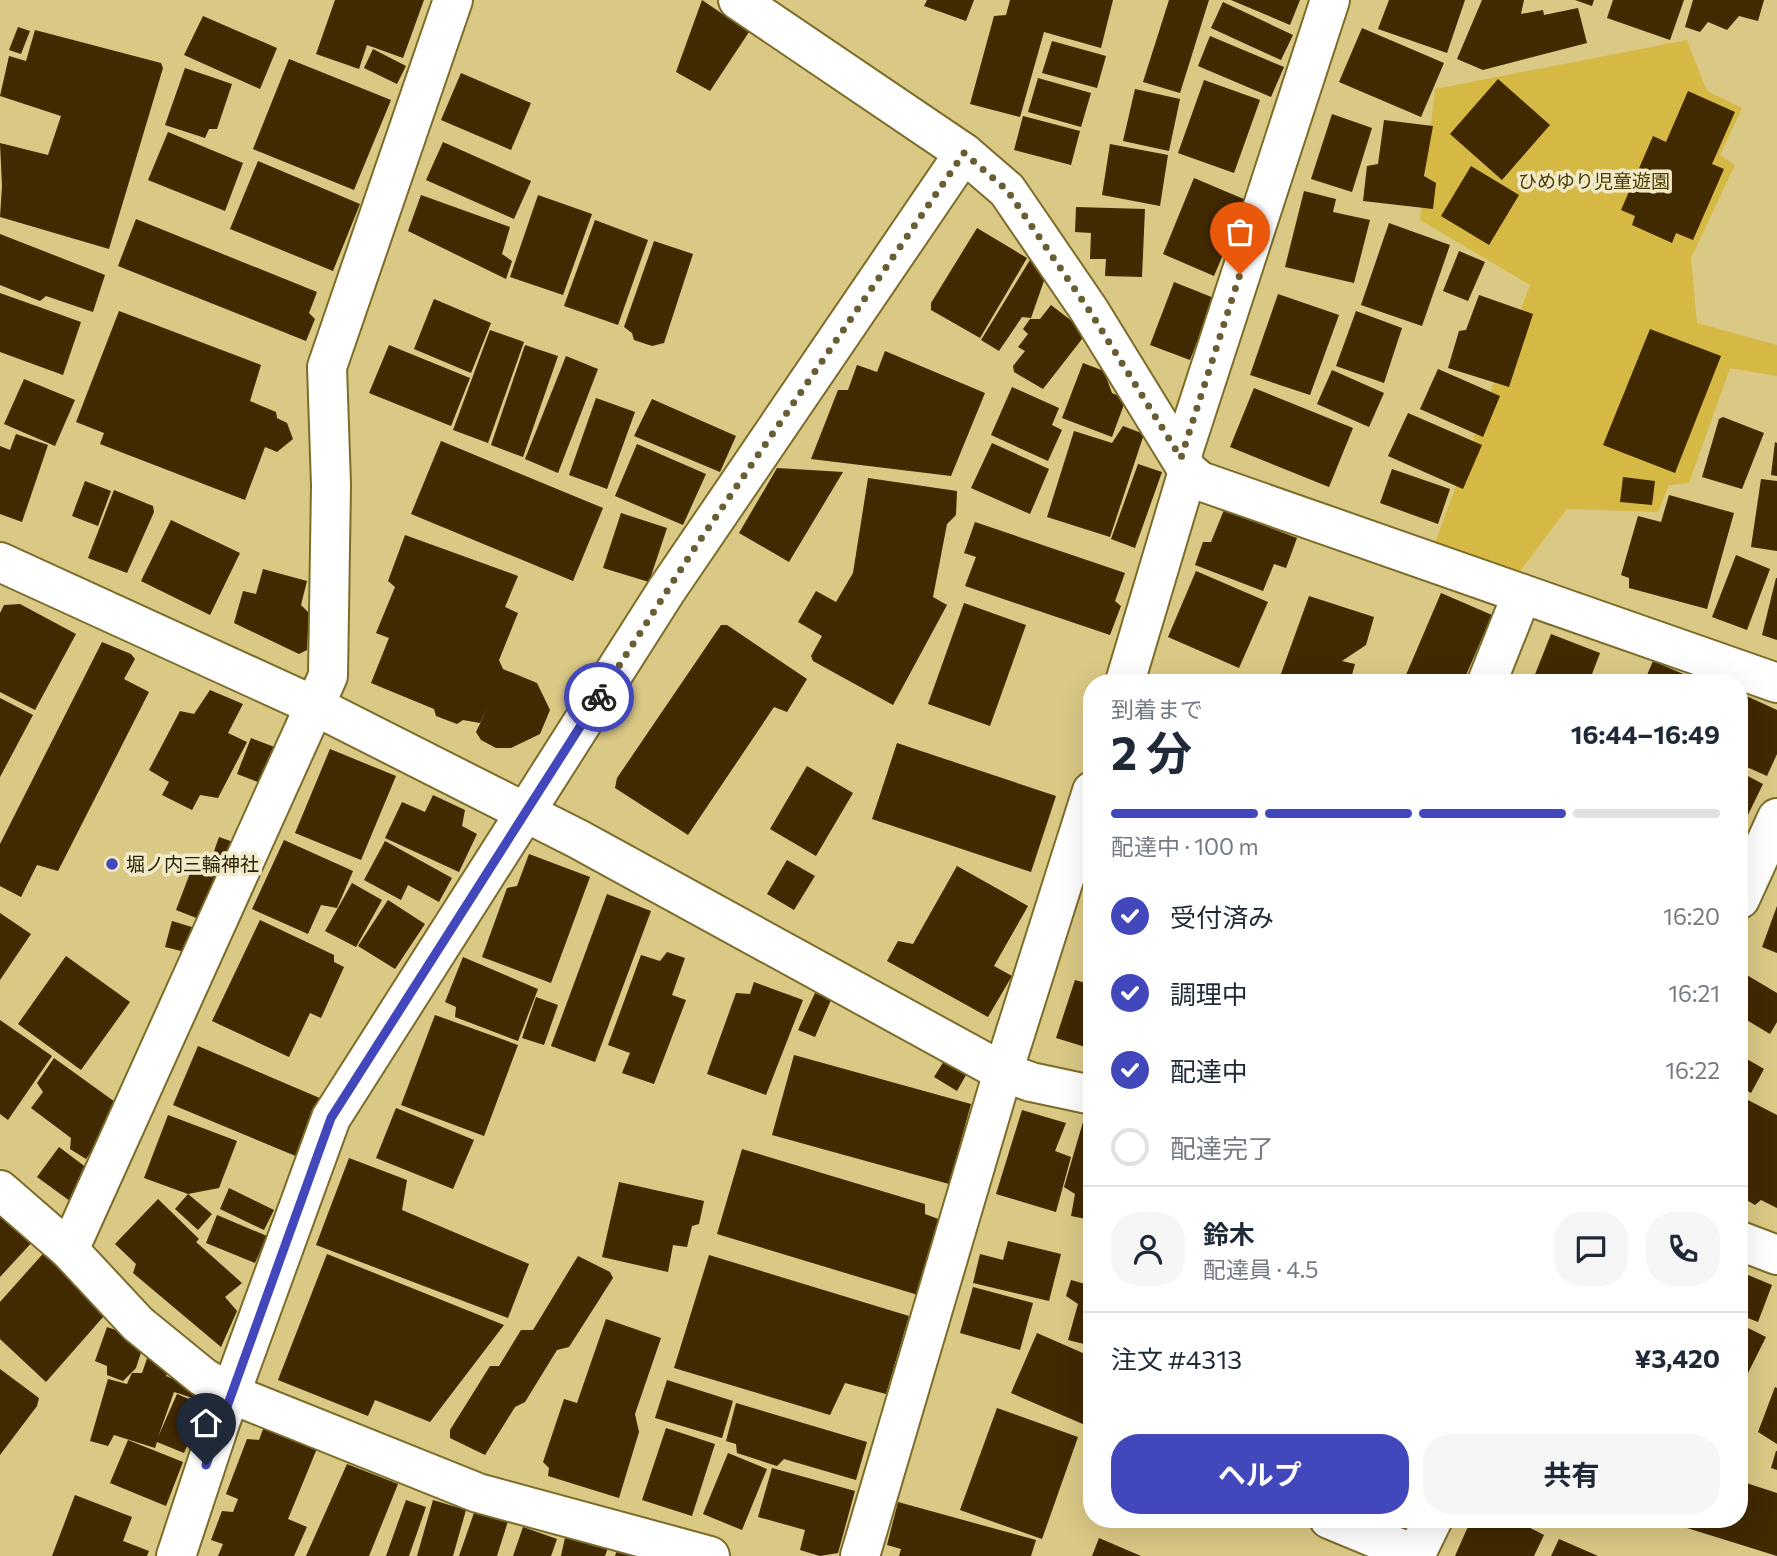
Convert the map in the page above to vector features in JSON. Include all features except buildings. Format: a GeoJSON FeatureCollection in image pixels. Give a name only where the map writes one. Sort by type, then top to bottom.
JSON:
{"type":"FeatureCollection","features":[{"type":"Feature","properties":{"kind":"street"},"geometry":{"type":"LineString","coordinates":[[69,1250],[328,676],[331,485],[327,367],[453,0]]}},
{"type":"Feature","properties":{"kind":"street"},"geometry":{"type":"LineString","coordinates":[[738,0],[964,153],[1007,190],[1089,310],[1185,464],[1200,481],[1777,683]]}},
{"type":"Feature","properties":{"kind":"street"},"geometry":{"type":"LineString","coordinates":[[1127,674],[1185,464],[1330,0]]}},
{"type":"Feature","properties":{"kind":"street"},"geometry":{"type":"LineString","coordinates":[[176,1556],[231,1394],[331,1118],[681,569],[964,153]]}},
{"type":"Feature","properties":{"kind":"street"},"geometry":{"type":"LineString","coordinates":[[0,562],[314,706],[525,812],[1003,1072],[1031,1082],[1083,1093]]}},
{"type":"Feature","properties":{"kind":"street"},"geometry":{"type":"LineString","coordinates":[[1490,674],[1522,594]]}},
{"type":"Feature","properties":{"kind":"street"},"geometry":{"type":"LineString","coordinates":[[1748,881],[1777,818]]}},
{"type":"Feature","properties":{"kind":"street"},"geometry":{"type":"LineString","coordinates":[[860,1556],[1003,1072],[1083,819]]}},
{"type":"Feature","properties":{"kind":"street"},"geometry":{"type":"LineString","coordinates":[[0,1191],[69,1250],[138,1324],[203,1377],[231,1394],[478,1493],[710,1556]]}},
{"type":"Feature","properties":{"kind":"street"},"geometry":{"type":"LineString","coordinates":[[1748,1244],[1777,1255]]}},
{"type":"Feature","properties":{"kind":"street"},"geometry":{"type":"LineString","coordinates":[[1350,1528],[1415,1555],[1428,1528]]}},
{"type":"Feature","properties":{"kind":"green space","name":"ひめゆり児童遊園"},"geometry":{"type":"Polygon","coordinates":[[[1687,40],[1707,91],[1742,108],[1720,155],[1735,165],[1691,258],[1697,323],[1777,345],[1777,376],[1730,368],[1689,483],[1669,485],[1658,512],[1567,509],[1517,575],[1435,543],[1530,285],[1420,220],[1435,89],[1687,40]]]}},
{"type":"Feature","properties":{"kind":"way so far"},"geometry":{"type":"LineString","coordinates":[[599,697],[694,549],[964,153],[1007,190],[1089,310],[1181,458],[1240,274]]}},
{"type":"Feature","properties":{"kind":"place","name":"堀ノ内三輪神社"},"geometry":{"type":"Point","coordinates":[112,864]}},
{"type":"Feature","properties":{"kind":"route"},"geometry":{"type":"LineString","coordinates":[[206,1465],[331,1118],[599,697]]}}]}
